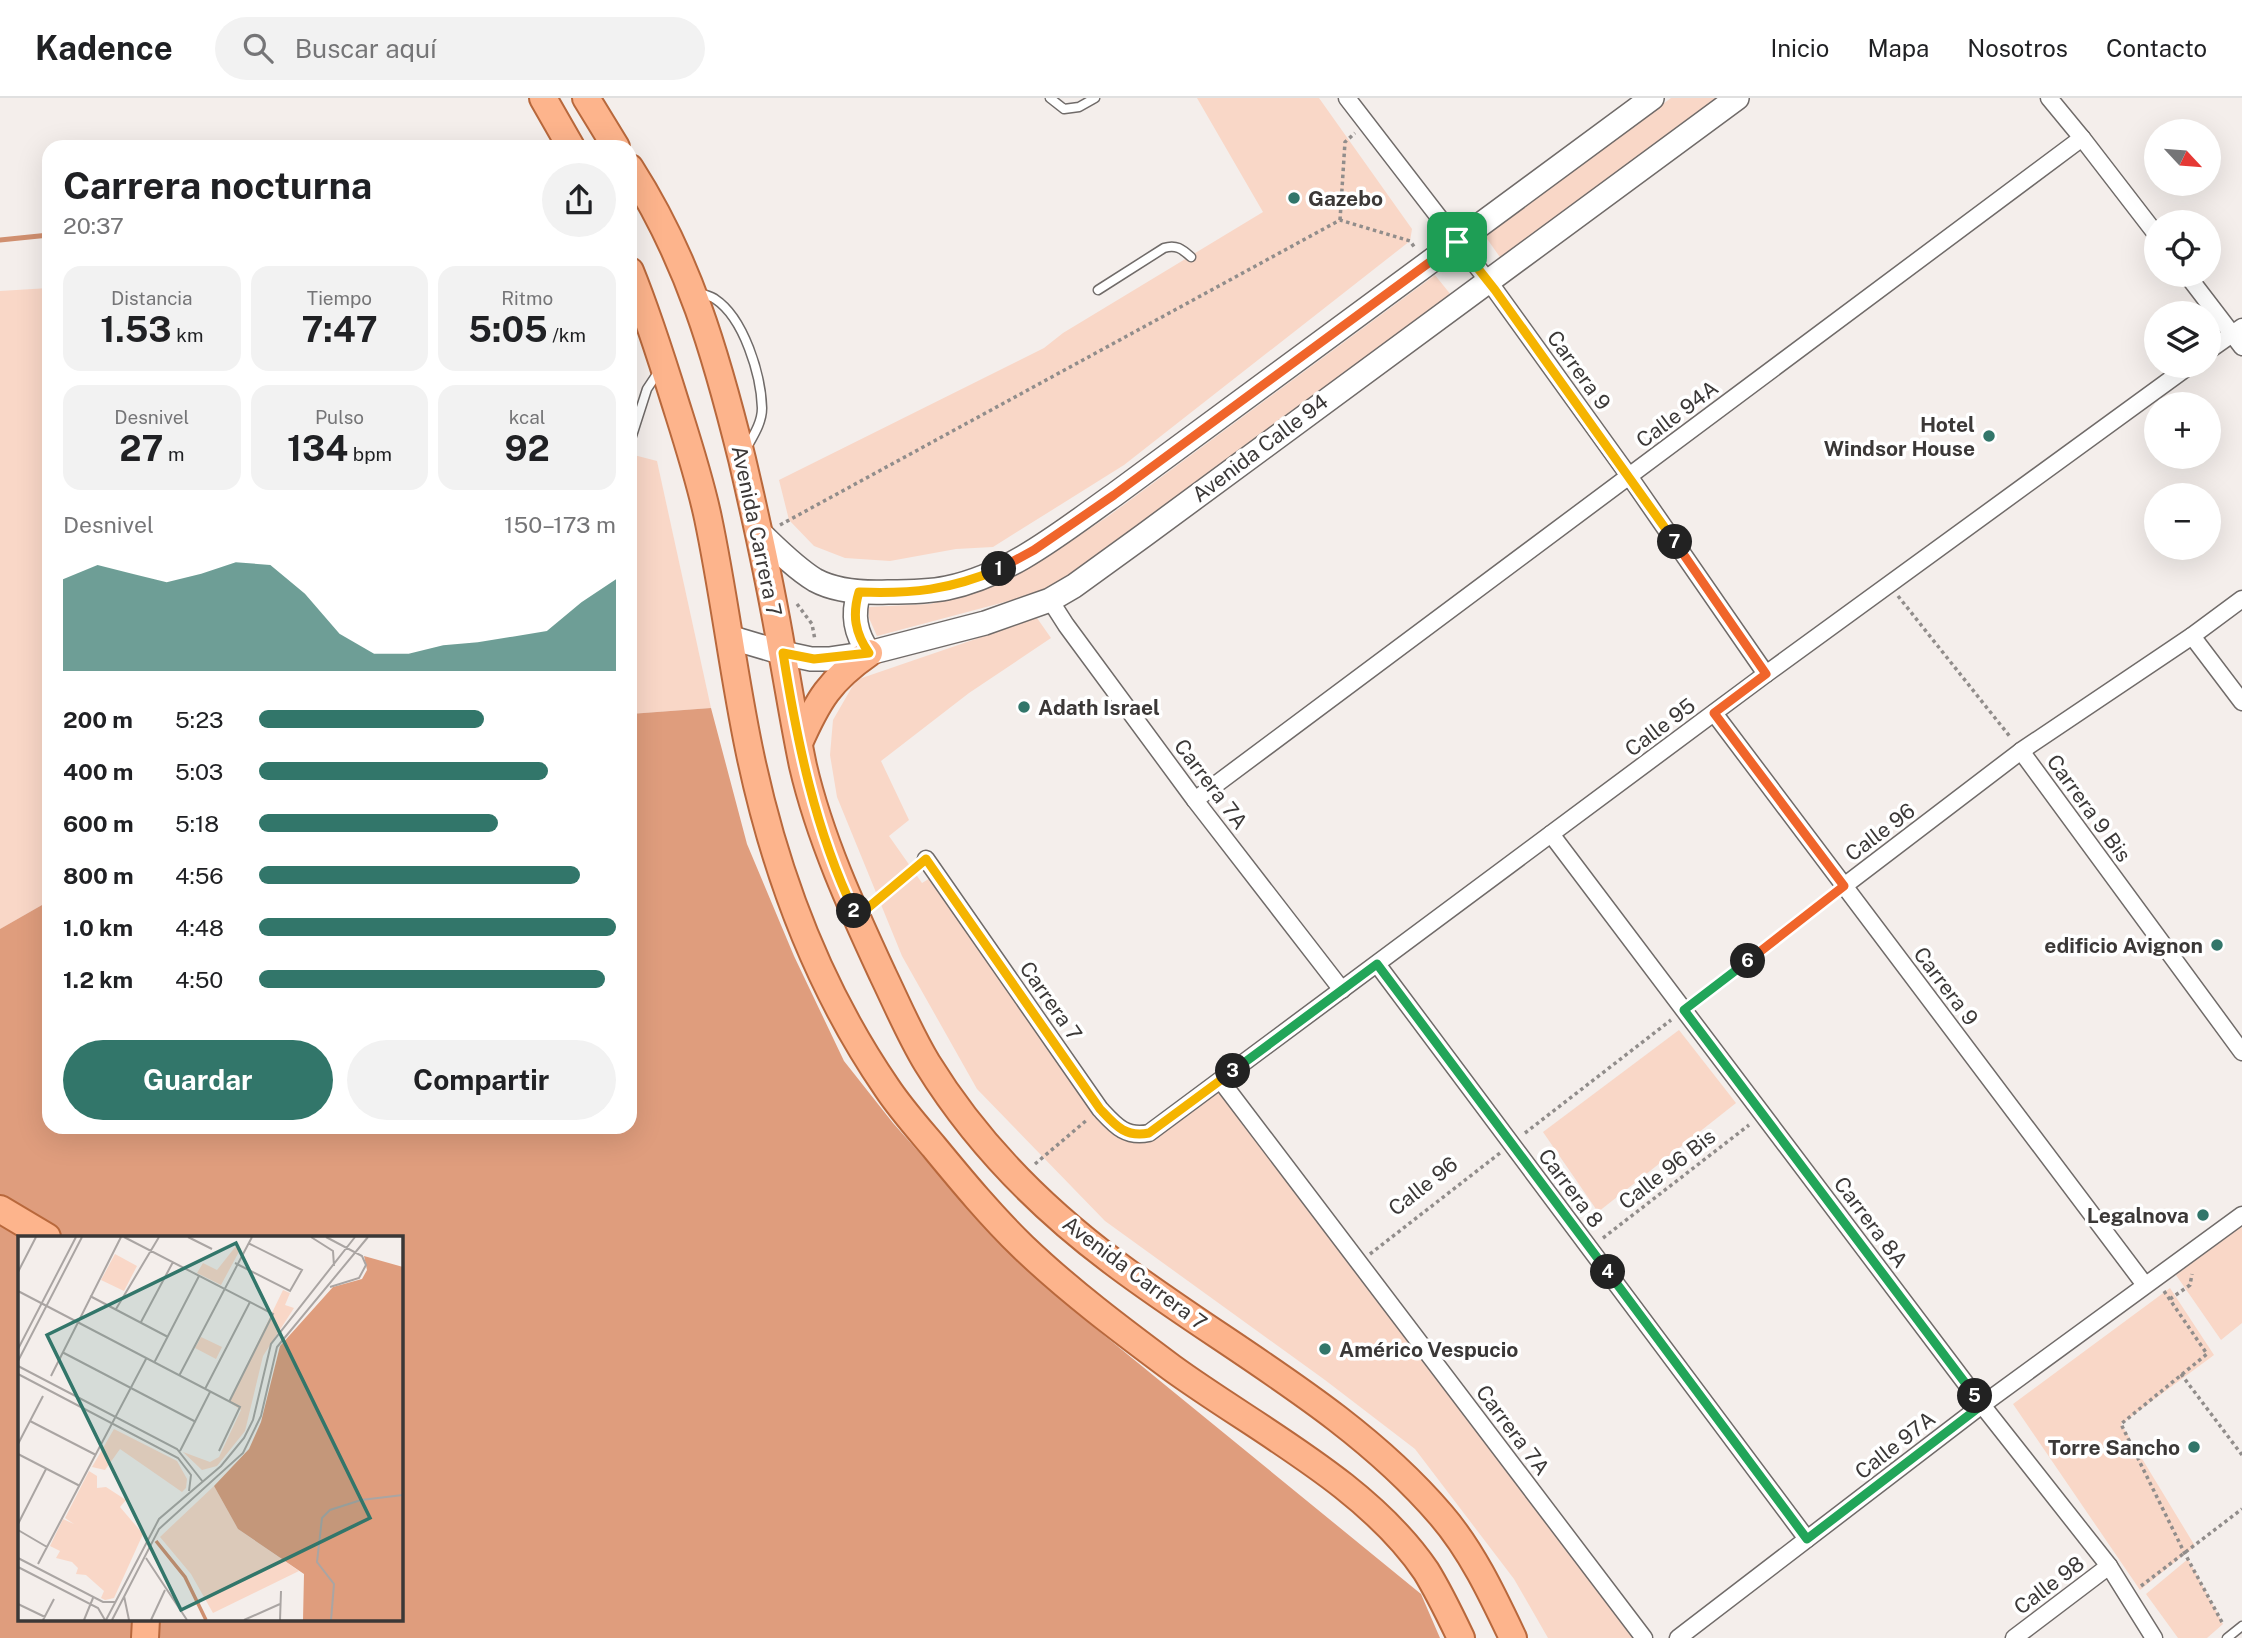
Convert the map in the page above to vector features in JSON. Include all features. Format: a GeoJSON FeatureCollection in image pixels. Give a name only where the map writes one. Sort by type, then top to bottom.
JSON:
{"type":"FeatureCollection","features":[{"type":"Feature","properties":{"kind":"main road"},"geometry":{"type":"LineString","coordinates":[[542,98],[566,140]]}},
{"type":"Feature","properties":{"kind":"main road"},"geometry":{"type":"LineString","coordinates":[[586,98],[612,140]]}},
{"type":"Feature","properties":{"kind":"main road"},"geometry":{"type":"LineString","coordinates":[[770,528],[801,571],[832,588],[859,592],[902,592],[948,588],[985,575],[1026,555],[1125,487],[1652,98]]}},
{"type":"Feature","properties":{"kind":"main road","name":"Avenida Calle 94"},"geometry":{"type":"LineString","coordinates":[[729,637],[783,653],[821,659],[869,653],[985,623],[1051,600],[1133,543],[1737,98]]}},
{"type":"Feature","properties":{"kind":"main road","name":"Avenida Carrera 7"},"geometry":{"type":"LineString","coordinates":[[637,180],[671,241],[692,290],[720,369],[742,458],[770,528],[783,653],[804,770],[820,822],[857,917],[913,1038],[928,1064],[986,1144],[1018,1179],[1077,1233],[1115,1264],[1305,1396],[1394,1467],[1442,1516],[1462,1543],[1513,1638]]}},
{"type":"Feature","properties":{"kind":"main road"},"geometry":{"type":"LineString","coordinates":[[637,291],[698,474],[708,514],[748,748],[783,877],[819,969],[888,1090],[988,1210],[1049,1270],[1177,1371],[1331,1477],[1392,1531],[1426,1572],[1461,1638]]}},
{"type":"Feature","properties":{"kind":"main road"},"geometry":{"type":"LineString","coordinates":[[799,743],[824,693],[836,678],[869,653],[856,631],[854,618],[859,592]]}},
{"type":"Feature","properties":{"kind":"main road"},"geometry":{"type":"LineString","coordinates":[[0,1209],[45,1236]]}},
{"type":"Feature","properties":{"kind":"main road"},"geometry":{"type":"LineString","coordinates":[[145,1638],[146,1620]]}},
{"type":"Feature","properties":{"kind":"street","name":"Carrera 9"},"geometry":{"type":"LineString","coordinates":[[1347,98],[1489,282],[1629,476],[1766,674]]}},
{"type":"Feature","properties":{"kind":"street"},"geometry":{"type":"LineString","coordinates":[[2049,98],[2144,218]]}},
{"type":"Feature","properties":{"kind":"street","name":"Calle 94A"},"geometry":{"type":"LineString","coordinates":[[1195,800],[2082,138]]}},
{"type":"Feature","properties":{"kind":"street"},"geometry":{"type":"LineString","coordinates":[[2198,287],[2237,330],[2242,348]]}},
{"type":"Feature","properties":{"kind":"street"},"geometry":{"type":"LineString","coordinates":[[2221,342],[2237,330]]}},
{"type":"Feature","properties":{"kind":"street","name":"Calle 95"},"geometry":{"type":"LineString","coordinates":[[1159,1126],[1766,674],[2173,378]]}},
{"type":"Feature","properties":{"kind":"street","name":"Calle 96"},"geometry":{"type":"LineString","coordinates":[[1844,886],[2021,751],[2192,636],[2242,598]]}},
{"type":"Feature","properties":{"kind":"street","name":"Carrera 7A"},"geometry":{"type":"LineString","coordinates":[[1051,600],[1066,625],[1195,800],[1342,990]]}},
{"type":"Feature","properties":{"kind":"street"},"geometry":{"type":"LineString","coordinates":[[2192,636],[2242,702]]}},
{"type":"Feature","properties":{"kind":"street","name":"Carrera 9"},"geometry":{"type":"LineString","coordinates":[[1714,713],[2145,1285]]}},
{"type":"Feature","properties":{"kind":"street","name":"Carrera 9 Bis"},"geometry":{"type":"LineString","coordinates":[[2021,751],[2242,1052]]}},
{"type":"Feature","properties":{"kind":"street","name":"Carrera 8A"},"geometry":{"type":"LineString","coordinates":[[1551,834],[1982,1405],[2109,1566],[2154,1638]]}},
{"type":"Feature","properties":{"kind":"street","name":"Carrera 7"},"geometry":{"type":"LineString","coordinates":[[926,859],[1100,1109],[1125,1131],[1136,1135],[1149,1133],[1159,1126]]}},
{"type":"Feature","properties":{"kind":"street","name":"Carrera 8"},"geometry":{"type":"LineString","coordinates":[[1377,964],[1516,1141],[1590,1248],[1807,1539]]}},
{"type":"Feature","properties":{"kind":"street","name":"Carrera 7A"},"geometry":{"type":"LineString","coordinates":[[1220,1081],[1644,1638]]}},
{"type":"Feature","properties":{"kind":"street","name":"Calle 97A"},"geometry":{"type":"LineString","coordinates":[[1678,1638],[1982,1405],[2242,1214]]}},
{"type":"Feature","properties":{"kind":"street","name":"Calle 98"},"geometry":{"type":"LineString","coordinates":[[2014,1638],[2109,1566]]}},
{"type":"Feature","properties":{"kind":"lane"},"geometry":{"type":"LineString","coordinates":[[1050,98],[1064,109],[1079,107],[1095,98]]}},
{"type":"Feature","properties":{"kind":"lane"},"geometry":{"type":"LineString","coordinates":[[1098,290],[1164,248],[1181,248],[1191,257]]}},
{"type":"Feature","properties":{"kind":"lane"},"geometry":{"type":"LineString","coordinates":[[637,420],[647,388],[663,365]]}},
{"type":"Feature","properties":{"kind":"lane"},"geometry":{"type":"LineString","coordinates":[[2228,1637],[2242,1626]]}},
{"type":"Feature","properties":{"kind":"path"},"geometry":{"type":"LineString","coordinates":[[1340,220],[1345,142],[1367,124]]}},
{"type":"Feature","properties":{"kind":"path"},"geometry":{"type":"LineString","coordinates":[[770,528],[1340,220],[1410,241],[1427,264]]}},
{"type":"Feature","properties":{"kind":"path","name":"Carrera 9 Bis"},"geometry":{"type":"LineString","coordinates":[[1896,594],[2021,751]]}},
{"type":"Feature","properties":{"kind":"path"},"geometry":{"type":"LineString","coordinates":[[795,596],[800,609],[812,624],[815,646]]}},
{"type":"Feature","properties":{"kind":"path"},"geometry":{"type":"LineString","coordinates":[[857,917],[926,859]]}},
{"type":"Feature","properties":{"kind":"path","name":"Calle 96"},"geometry":{"type":"LineString","coordinates":[[1360,1262],[1844,886]]}},
{"type":"Feature","properties":{"kind":"path"},"geometry":{"type":"LineString","coordinates":[[1018,1179],[1100,1109]]}},
{"type":"Feature","properties":{"kind":"path","name":"Calle 96 Bis"},"geometry":{"type":"LineString","coordinates":[[1590,1248],[1763,1114]]}},
{"type":"Feature","properties":{"kind":"path"},"geometry":{"type":"LineString","coordinates":[[2170,1299],[2190,1285],[2192,1270]]}},
{"type":"Feature","properties":{"kind":"path"},"geometry":{"type":"LineString","coordinates":[[2164,1290],[2207,1354],[2121,1424],[2228,1637]]}},
{"type":"Feature","properties":{"kind":"path"},"geometry":{"type":"LineString","coordinates":[[2181,1374],[2242,1455]]}},
{"type":"Feature","properties":{"kind":"path"},"geometry":{"type":"LineString","coordinates":[[2128,1596],[2242,1509]]}},
{"type":"Feature","properties":{"kind":"shaded area"},"geometry":{"type":"Polygon","coordinates":[[[1197,98],[1319,98],[1412,229],[1410,241],[1124,465],[993,547],[956,549],[890,561],[845,558],[814,546],[789,520],[779,480],[1044,348],[1063,333],[1263,212],[1197,98]]]}},
{"type":"Feature","properties":{"kind":"shaded area"},"geometry":{"type":"Polygon","coordinates":[[[1671,98],[1720,98],[1502,260],[1485,236],[1671,98]]]}},
{"type":"Feature","properties":{"kind":"shaded area"},"geometry":{"type":"Polygon","coordinates":[[[1435,275],[1451,295],[1112,547],[1073,573],[1035,594],[877,636],[869,618],[868,607],[930,604],[991,587],[1049,556],[1110,515],[1435,275]]]}},
{"type":"Feature","properties":{"kind":"shaded area"},"geometry":{"type":"Polygon","coordinates":[[[42,288],[42,905],[0,929],[0,291],[42,288]]]}},
{"type":"Feature","properties":{"kind":"shaded area"},"geometry":{"type":"Polygon","coordinates":[[[637,456],[657,461],[711,708],[637,713],[637,456]]]}},
{"type":"Feature","properties":{"kind":"shaded area"},"geometry":{"type":"Polygon","coordinates":[[[1037,618],[1051,638],[969,693],[881,761],[909,820],[889,836],[922,883],[937,874],[1100,1109],[1136,1135],[1221,1081],[1644,1638],[1548,1638],[1514,1579],[1415,1449],[1325,1380],[1105,1221],[977,1089],[902,956],[837,797],[830,755],[833,720],[856,680],[1037,618]]]}},
{"type":"Feature","properties":{"kind":"shaded area"},"geometry":{"type":"Polygon","coordinates":[[[711,708],[747,844],[794,956],[844,1061],[893,1123],[986,1228],[1067,1305],[1421,1594],[1440,1638],[0,1638],[0,929],[42,905],[42,1134],[637,1134],[637,713],[711,708]]]}},
{"type":"Feature","properties":{"kind":"shaded area"},"geometry":{"type":"Polygon","coordinates":[[[1679,1030],[1736,1103],[1598,1212],[1543,1132],[1679,1030]]]}},
{"type":"Feature","properties":{"kind":"shaded area"},"geometry":{"type":"Polygon","coordinates":[[[2242,1226],[2242,1323],[2221,1340],[2176,1275],[2242,1226]]]}},
{"type":"Feature","properties":{"kind":"shaded area"},"geometry":{"type":"Polygon","coordinates":[[[2170,1288],[2214,1355],[2121,1424],[2195,1546],[2140,1590],[2013,1404],[2170,1288]]]}},
{"type":"Feature","properties":{"kind":"shaded area"},"geometry":{"type":"Polygon","coordinates":[[[2188,1559],[2223,1624],[2207,1638],[2178,1638],[2146,1594],[2188,1559]]]}},
{"type":"Feature","properties":{"kind":"waterway"},"geometry":{"type":"LineString","coordinates":[[0,240],[42,236]]}},
{"type":"Feature","properties":{"kind":"place","name":"Gazebo"},"geometry":{"type":"Point","coordinates":[1294,198]}},
{"type":"Feature","properties":{"kind":"place","name":"Hotel Windsor House"},"geometry":{"type":"Point","coordinates":[1989,436]}},
{"type":"Feature","properties":{"kind":"place","name":"Adath Israel"},"geometry":{"type":"Point","coordinates":[1024,707]}},
{"type":"Feature","properties":{"kind":"place","name":"edificio Avignon"},"geometry":{"type":"Point","coordinates":[2217,945]}},
{"type":"Feature","properties":{"kind":"place","name":"Legalnova"},"geometry":{"type":"Point","coordinates":[2203,1215]}},
{"type":"Feature","properties":{"kind":"place","name":"Américo Vespucio"},"geometry":{"type":"Point","coordinates":[1325,1349]}},
{"type":"Feature","properties":{"kind":"place","name":"Torre Sancho"},"geometry":{"type":"Point","coordinates":[2194,1447]}},
{"type":"Feature","properties":{"kind":"route"},"geometry":{"type":"LineString","coordinates":[[1457,242],[1495,290],[1608,447],[1766,674],[1714,713],[1844,886],[1684,1010],[1982,1405],[1807,1539],[1377,964],[1159,1126],[1149,1133],[1136,1135],[1112,1122],[1100,1109],[926,859],[857,917],[835,865],[804,770],[783,653],[795,657],[829,659],[869,653],[856,631],[855,604],[859,592],[948,588],[1009,565],[1114,495],[1457,242]]}}]}
